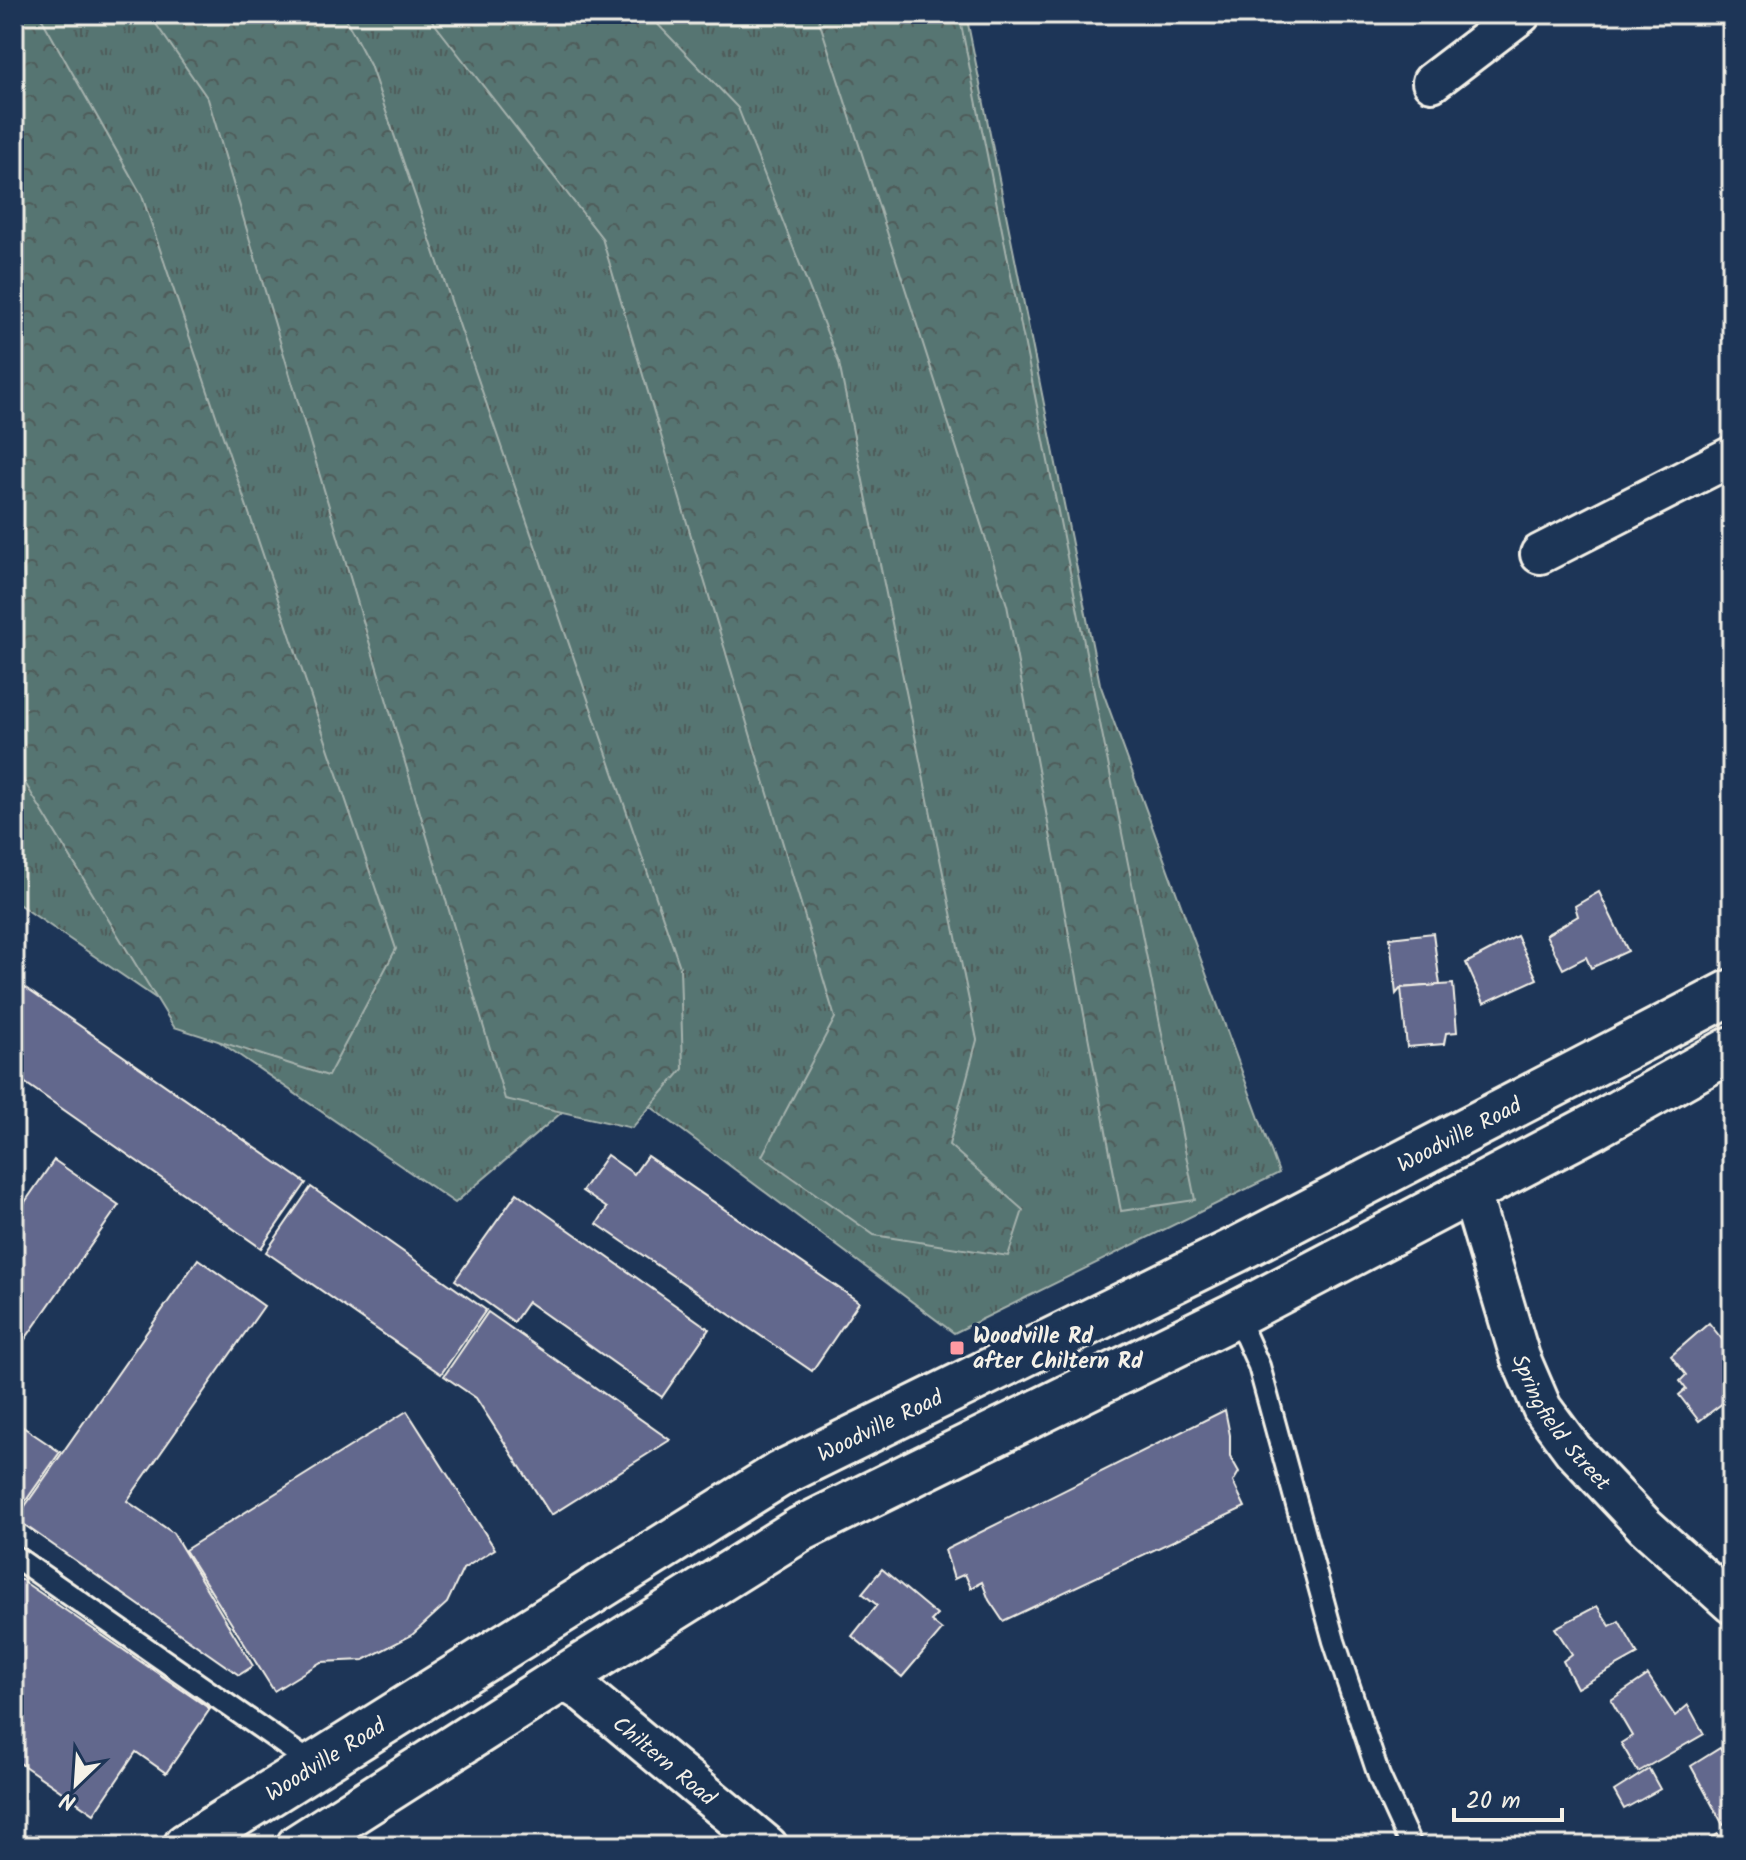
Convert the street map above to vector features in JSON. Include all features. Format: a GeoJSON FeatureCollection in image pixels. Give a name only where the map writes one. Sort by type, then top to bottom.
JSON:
{"type":"FeatureCollection","features":[{"type":"Feature","properties":{"kind":"main road","name":"Woodville Road"},"geometry":{"type":"LineString","coordinates":[[186,1846],[780,1474],[1236,1250],[1732,992]]}},
{"type":"Feature","properties":{"kind":"main road"},"geometry":{"type":"LineString","coordinates":[[299,1846],[801,1529],[1251,1307],[1595,1126],[1732,1049]]}},
{"type":"Feature","properties":{"kind":"street"},"geometry":{"type":"LineString","coordinates":[[1432,82],[1521,14]]}},
{"type":"Feature","properties":{"kind":"street"},"geometry":{"type":"LineString","coordinates":[[1540,554],[1732,456]]}},
{"type":"Feature","properties":{"kind":"street","name":"Springfield Street"},"geometry":{"type":"LineString","coordinates":[[1470,1190],[1520,1357],[1542,1408],[1573,1450],[1645,1526],[1732,1604]]}},
{"type":"Feature","properties":{"kind":"street","name":"Chiltern Road"},"geometry":{"type":"LineString","coordinates":[[561,1679],[584,1693],[768,1846]]}},
{"type":"Feature","properties":{"kind":"lane"},"geometry":{"type":"LineString","coordinates":[[1251,1307],[1246,1337],[1259,1366],[1334,1641],[1379,1776],[1411,1846]]}},
{"type":"Feature","properties":{"kind":"lane"},"geometry":{"type":"LineString","coordinates":[[14,1556],[314,1765]]}},
{"type":"Feature","properties":{"kind":"green space"},"geometry":{"type":"Polygon","coordinates":[[[14,14],[966,14],[1100,684],[1279,1173],[954,1333],[607,1074],[455,1203],[14,901],[14,14]]]}},
{"type":"Feature","properties":{"kind":"green space"},"geometry":{"type":"Polygon","coordinates":[[[14,14],[39,14],[142,196],[396,949],[328,1076],[174,1027],[14,765],[14,14]]]}},
{"type":"Feature","properties":{"kind":"green space"},"geometry":{"type":"Polygon","coordinates":[[[149,14],[343,14],[370,65],[680,967],[683,1069],[632,1128],[505,1099],[208,99],[149,14]]]}},
{"type":"Feature","properties":{"kind":"green space"},"geometry":{"type":"Polygon","coordinates":[[[427,14],[648,14],[738,108],[839,363],[977,1040],[949,1145],[1023,1210],[1008,1256],[874,1235],[762,1156],[835,1018],[602,238],[427,14]]]}},
{"type":"Feature","properties":{"kind":"green space"},"geometry":{"type":"Polygon","coordinates":[[[817,14],[959,14],[1195,1200],[1121,1211],[1007,605],[817,14]]]}},
{"type":"Feature","properties":{"kind":"building"},"geometry":{"type":"Polygon","coordinates":[[[1599,892],[1628,951],[1591,968],[1586,957],[1563,969],[1546,935],[1578,916],[1575,906],[1599,892]]]}},
{"type":"Feature","properties":{"kind":"building"},"geometry":{"type":"Polygon","coordinates":[[[1433,933],[1440,985],[1401,988],[1396,994],[1390,938],[1433,933]]]}},
{"type":"Feature","properties":{"kind":"building"},"geometry":{"type":"Polygon","coordinates":[[[1517,936],[1537,979],[1484,1003],[1466,963],[1517,936]]]}},
{"type":"Feature","properties":{"kind":"building"},"geometry":{"type":"Polygon","coordinates":[[[14,980],[306,1183],[261,1248],[14,1075],[14,980]]]}},
{"type":"Feature","properties":{"kind":"building"},"geometry":{"type":"Polygon","coordinates":[[[1453,984],[1457,1032],[1446,1033],[1444,1044],[1407,1047],[1401,988],[1453,984]]]}},
{"type":"Feature","properties":{"kind":"building"},"geometry":{"type":"Polygon","coordinates":[[[607,1155],[634,1174],[647,1156],[859,1302],[812,1371],[597,1224],[607,1208],[582,1191],[607,1155]]]}},
{"type":"Feature","properties":{"kind":"building"},"geometry":{"type":"Polygon","coordinates":[[[54,1160],[119,1205],[14,1355],[14,1218],[54,1160]]]}},
{"type":"Feature","properties":{"kind":"building"},"geometry":{"type":"Polygon","coordinates":[[[311,1187],[486,1310],[441,1374],[266,1252],[311,1187]]]}},
{"type":"Feature","properties":{"kind":"building"},"geometry":{"type":"Polygon","coordinates":[[[517,1193],[709,1329],[662,1397],[528,1302],[514,1322],[455,1280],[517,1193]]]}},
{"type":"Feature","properties":{"kind":"building"},"geometry":{"type":"Polygon","coordinates":[[[198,1259],[264,1306],[127,1501],[173,1533],[253,1666],[239,1675],[16,1519],[198,1259]]]}},
{"type":"Feature","properties":{"kind":"building"},"geometry":{"type":"Polygon","coordinates":[[[488,1312],[670,1440],[551,1515],[476,1398],[444,1376],[488,1312]]]}},
{"type":"Feature","properties":{"kind":"building"},"geometry":{"type":"Polygon","coordinates":[[[1709,1323],[1729,1348],[1732,1347],[1732,1396],[1699,1421],[1679,1395],[1686,1389],[1680,1381],[1686,1375],[1671,1356],[1709,1323]]]}},
{"type":"Feature","properties":{"kind":"building"},"geometry":{"type":"Polygon","coordinates":[[[1225,1410],[1230,1456],[1239,1472],[1233,1482],[1245,1507],[1003,1621],[982,1582],[971,1588],[965,1574],[954,1579],[945,1550],[1225,1410]]]}},
{"type":"Feature","properties":{"kind":"building"},"geometry":{"type":"Polygon","coordinates":[[[407,1411],[495,1549],[463,1569],[447,1603],[412,1635],[364,1660],[321,1662],[274,1691],[185,1550],[407,1411]]]}},
{"type":"Feature","properties":{"kind":"building"},"geometry":{"type":"Polygon","coordinates":[[[14,1421],[60,1452],[15,1516],[14,1516],[14,1421]]]}},
{"type":"Feature","properties":{"kind":"building"},"geometry":{"type":"Polygon","coordinates":[[[882,1569],[937,1615],[931,1621],[942,1630],[902,1677],[852,1636],[877,1605],[862,1593],[882,1569]]]}},
{"type":"Feature","properties":{"kind":"building"},"geometry":{"type":"Polygon","coordinates":[[[14,1575],[210,1709],[166,1773],[136,1752],[94,1814],[14,1759],[14,1575]]]}},
{"type":"Feature","properties":{"kind":"building"},"geometry":{"type":"Polygon","coordinates":[[[1597,1606],[1610,1626],[1619,1621],[1638,1654],[1577,1688],[1563,1661],[1572,1654],[1555,1628],[1597,1606]]]}},
{"type":"Feature","properties":{"kind":"building"},"geometry":{"type":"Polygon","coordinates":[[[1648,1675],[1675,1716],[1688,1705],[1704,1734],[1638,1772],[1621,1743],[1632,1736],[1611,1700],[1648,1675]]]}},
{"type":"Feature","properties":{"kind":"building"},"geometry":{"type":"Polygon","coordinates":[[[1720,1748],[1729,1764],[1732,1762],[1732,1820],[1723,1825],[1691,1766],[1720,1748]]]}},
{"type":"Feature","properties":{"kind":"building"},"geometry":{"type":"Polygon","coordinates":[[[1649,1769],[1660,1789],[1624,1809],[1614,1791],[1649,1769]]]}},
{"type":"Feature","properties":{"kind":"building"},"geometry":{"type":"Polygon","coordinates":[[[1718,1834],[1724,1846],[1699,1846],[1718,1834]]]}},
{"type":"Feature","properties":{"kind":"place","name":"Woodville Rd after Chiltern Rd"},"geometry":{"type":"Point","coordinates":[957,1348]}}]}
